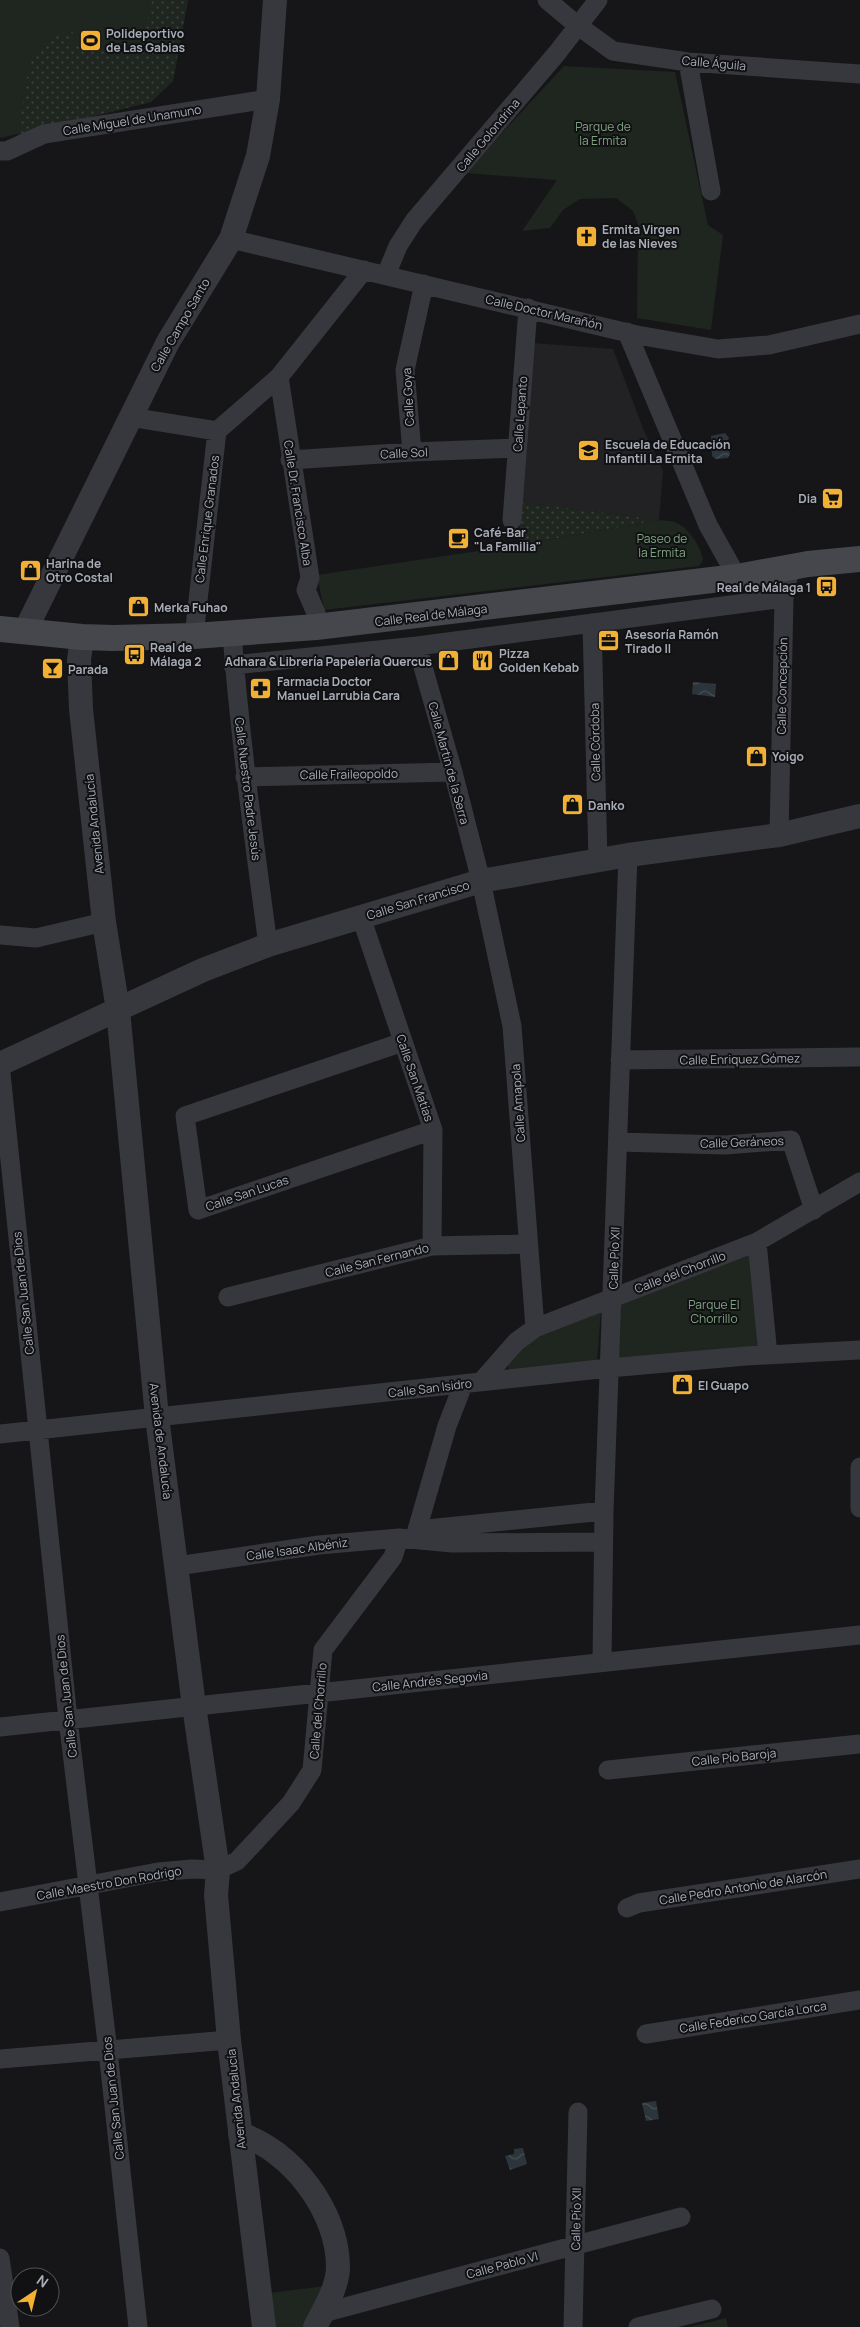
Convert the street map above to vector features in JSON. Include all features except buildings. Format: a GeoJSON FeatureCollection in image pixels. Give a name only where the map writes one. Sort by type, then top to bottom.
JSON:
{"type":"FeatureCollection","features":[{"type":"Feature","properties":{"kind":"main road","name":"Calle Real de Málaga"},"geometry":{"type":"LineString","coordinates":[[12,630],[82,637],[194,636],[316,627],[409,618],[737,577],[860,559]]}},
{"type":"Feature","properties":{"kind":"street","name":"Calle Campo Santo"},"geometry":{"type":"LineString","coordinates":[[12,630],[130,417],[168,342],[231,238],[258,156],[268,99],[275,0]]}},
{"type":"Feature","properties":{"kind":"street","name":"Calle Águila"},"geometry":{"type":"LineString","coordinates":[[547,0],[613,51],[688,62],[860,74]]}},
{"type":"Feature","properties":{"kind":"street","name":"Calle Golondrina"},"geometry":{"type":"LineString","coordinates":[[386,275],[398,246],[414,220],[557,53],[598,0]]}},
{"type":"Feature","properties":{"kind":"street"},"geometry":{"type":"LineString","coordinates":[[688,62],[711,190]]}},
{"type":"Feature","properties":{"kind":"street","name":"Calle Miguel de Unamuno"},"geometry":{"type":"LineString","coordinates":[[0,151],[7,151],[44,134],[268,99]]}},
{"type":"Feature","properties":{"kind":"street","name":"Calle Doctor Marañón"},"geometry":{"type":"LineString","coordinates":[[231,238],[665,341],[718,349],[769,345],[860,324]]}},
{"type":"Feature","properties":{"kind":"street"},"geometry":{"type":"LineString","coordinates":[[130,417],[217,431],[279,377],[364,270]]}},
{"type":"Feature","properties":{"kind":"street","name":"Calle Goya"},"geometry":{"type":"LineString","coordinates":[[412,452],[405,370],[424,284]]}},
{"type":"Feature","properties":{"kind":"street","name":"Calle Lepanto"},"geometry":{"type":"LineString","coordinates":[[512,520],[528,308]]}},
{"type":"Feature","properties":{"kind":"street"},"geometry":{"type":"LineString","coordinates":[[627,332],[708,525],[737,577]]}},
{"type":"Feature","properties":{"kind":"street","name":"Calle Dr. Francisco Alba"},"geometry":{"type":"LineString","coordinates":[[279,377],[290,460],[310,578],[306,590],[316,613],[316,627]]}},
{"type":"Feature","properties":{"kind":"street","name":"Calle Enrique Granados"},"geometry":{"type":"LineString","coordinates":[[194,636],[217,431]]}},
{"type":"Feature","properties":{"kind":"street","name":"Calle Sol"},"geometry":{"type":"LineString","coordinates":[[290,460],[412,452],[517,448]]}},
{"type":"Feature","properties":{"kind":"street","name":"Calle Concepción"},"geometry":{"type":"LineString","coordinates":[[779,835],[784,598],[790,568]]}},
{"type":"Feature","properties":{"kind":"street"},"geometry":{"type":"LineString","coordinates":[[233,665],[417,646],[784,598]]}},
{"type":"Feature","properties":{"kind":"street","name":"Calle Córdoba"},"geometry":{"type":"LineString","coordinates":[[592,623],[598,861]]}},
{"type":"Feature","properties":{"kind":"street","name":"Calle Nuestro Padre Jesús"},"geometry":{"type":"LineString","coordinates":[[232,634],[233,665],[245,777],[268,945]]}},
{"type":"Feature","properties":{"kind":"street","name":"Avenida Andalucía"},"geometry":{"type":"LineString","coordinates":[[82,637],[79,660],[81,709],[104,922],[118,1010]]}},
{"type":"Feature","properties":{"kind":"street","name":"Calle Martin de la Serra"},"geometry":{"type":"LineString","coordinates":[[417,646],[453,772],[480,881]]}},
{"type":"Feature","properties":{"kind":"street","name":"Calle Fraileopoldo"},"geometry":{"type":"LineString","coordinates":[[245,777],[453,772]]}},
{"type":"Feature","properties":{"kind":"street","name":"Calle San Francisco"},"geometry":{"type":"LineString","coordinates":[[0,1064],[203,970],[268,945],[480,881],[628,855],[779,835],[860,816]]}},
{"type":"Feature","properties":{"kind":"street","name":"Calle Pío XII"},"geometry":{"type":"LineString","coordinates":[[602,1662],[603,1542],[628,855]]}},
{"type":"Feature","properties":{"kind":"street","name":"Calle Amapola"},"geometry":{"type":"LineString","coordinates":[[480,881],[512,1026],[535,1328]]}},
{"type":"Feature","properties":{"kind":"street","name":"Calle San Matías"},"geometry":{"type":"LineString","coordinates":[[361,917],[433,1130],[432,1246]]}},
{"type":"Feature","properties":{"kind":"street"},"geometry":{"type":"LineString","coordinates":[[0,935],[36,938],[104,922]]}},
{"type":"Feature","properties":{"kind":"street","name":"Avenida de Andalucía"},"geometry":{"type":"LineString","coordinates":[[118,1010],[157,1417],[194,1706],[218,1870]]}},
{"type":"Feature","properties":{"kind":"street","name":"Calle San Lucas"},"geometry":{"type":"LineString","coordinates":[[403,1042],[185,1116],[198,1210],[433,1130]]}},
{"type":"Feature","properties":{"kind":"street","name":"Calle Enriquez Gómez"},"geometry":{"type":"LineString","coordinates":[[620,1060],[860,1057]]}},
{"type":"Feature","properties":{"kind":"street","name":"Calle San Juan de Dios"},"geometry":{"type":"LineString","coordinates":[[0,1064],[68,1719],[108,2051],[138,2327]]}},
{"type":"Feature","properties":{"kind":"street","name":"Calle Geráneos"},"geometry":{"type":"LineString","coordinates":[[618,1142],[725,1145],[791,1140],[814,1210]]}},
{"type":"Feature","properties":{"kind":"street","name":"Calle del Chorrillo"},"geometry":{"type":"LineString","coordinates":[[218,1870],[237,1861],[291,1803],[312,1770],[323,1650],[411,1535],[447,1426],[472,1384],[516,1342],[535,1328],[757,1242],[860,1182]]}},
{"type":"Feature","properties":{"kind":"street"},"geometry":{"type":"LineString","coordinates":[[757,1242],[768,1355]]}},
{"type":"Feature","properties":{"kind":"street","name":"Calle San Fernando"},"geometry":{"type":"LineString","coordinates":[[228,1296],[432,1246],[528,1244]]}},
{"type":"Feature","properties":{"kind":"street","name":"Calle San Isidro"},"geometry":{"type":"LineString","coordinates":[[0,1434],[609,1368],[768,1355],[860,1350]]}},
{"type":"Feature","properties":{"kind":"street"},"geometry":{"type":"LineString","coordinates":[[859,1474],[860,1508]]}},
{"type":"Feature","properties":{"kind":"street","name":"Calle Isaac Albéniz"},"geometry":{"type":"LineString","coordinates":[[177,1566],[319,1545],[604,1511]]}},
{"type":"Feature","properties":{"kind":"street","name":"Calle Isaac Albéniz"},"geometry":{"type":"LineString","coordinates":[[411,1535],[452,1543],[603,1542]]}},
{"type":"Feature","properties":{"kind":"street","name":"Calle Andrés Segovia"},"geometry":{"type":"LineString","coordinates":[[0,1727],[860,1635]]}},
{"type":"Feature","properties":{"kind":"street","name":"Calle Pío Baroja"},"geometry":{"type":"LineString","coordinates":[[608,1770],[860,1744]]}},
{"type":"Feature","properties":{"kind":"street","name":"Calle Maestro Don Rodrigo"},"geometry":{"type":"LineString","coordinates":[[0,1902],[158,1872],[192,1869],[218,1870]]}},
{"type":"Feature","properties":{"kind":"street","name":"Calle Pedro Antonio de Alarcón"},"geometry":{"type":"LineString","coordinates":[[627,1908],[639,1903],[860,1869]]}},
{"type":"Feature","properties":{"kind":"street","name":"Avenida Andalucía"},"geometry":{"type":"LineString","coordinates":[[218,1870],[216,1895],[229,2040],[264,2327]]}},
{"type":"Feature","properties":{"kind":"street","name":"Calle Federico García Lorca"},"geometry":{"type":"LineString","coordinates":[[646,2034],[860,2000]]}},
{"type":"Feature","properties":{"kind":"street"},"geometry":{"type":"LineString","coordinates":[[0,2059],[229,2040]]}},
{"type":"Feature","properties":{"kind":"street","name":"Calle Pío XII"},"geometry":{"type":"LineString","coordinates":[[573,2327],[578,2112]]}},
{"type":"Feature","properties":{"kind":"street"},"geometry":{"type":"LineString","coordinates":[[240,2134],[257,2139],[277,2153],[318,2198],[333,2230],[338,2267],[334,2284],[319,2320]]}},
{"type":"Feature","properties":{"kind":"street","name":"Calle Pablo VI"},"geometry":{"type":"LineString","coordinates":[[319,2320],[681,2217]]}},
{"type":"Feature","properties":{"kind":"street"},"geometry":{"type":"LineString","coordinates":[[0,2258],[10,2327]]}},
{"type":"Feature","properties":{"kind":"street"},"geometry":{"type":"LineString","coordinates":[[638,2327],[712,2309]]}},
{"type":"Feature","properties":{"kind":"shaded area","name":"Escuela de Educación Infantil La Ermita"},"geometry":{"type":"Polygon","coordinates":[[[533,343],[613,349],[644,431],[663,471],[659,520],[521,502],[533,343]]]}},
{"type":"Feature","properties":{"kind":"green space","name":"Polideportivo de Las Gabias"},"geometry":{"type":"Polygon","coordinates":[[[0,0],[188,0],[173,81],[151,102],[0,138],[0,0]]]}},
{"type":"Feature","properties":{"kind":"green space"},"geometry":{"type":"Polygon","coordinates":[[[152,0],[188,0],[173,81],[151,102],[18,135],[30,61],[47,39],[73,30],[71,45],[141,54],[152,0]]]}},
{"type":"Feature","properties":{"kind":"green space","name":"Parque de la Ermita"},"geometry":{"type":"Polygon","coordinates":[[[564,66],[675,72],[708,225],[723,235],[711,330],[637,318],[638,224],[633,211],[616,198],[580,199],[563,210],[550,228],[522,231],[557,180],[465,173],[564,66]]]}},
{"type":"Feature","properties":{"kind":"green space"},"geometry":{"type":"Polygon","coordinates":[[[521,502],[659,520],[519,545],[521,502]]]}},
{"type":"Feature","properties":{"kind":"green space","name":"Paseo de la Ermita"},"geometry":{"type":"Polygon","coordinates":[[[659,520],[672,521],[688,531],[698,545],[702,555],[703,560],[699,566],[324,610],[317,575],[519,545],[659,520]]]}},
{"type":"Feature","properties":{"kind":"green space","name":"Parque El Chorrillo"},"geometry":{"type":"Polygon","coordinates":[[[749,1255],[759,1347],[618,1359],[621,1303],[749,1255]]]}},
{"type":"Feature","properties":{"kind":"green space"},"geometry":{"type":"Polygon","coordinates":[[[601,1311],[597,1362],[509,1370],[507,1363],[522,1347],[541,1333],[601,1311]]]}},
{"type":"Feature","properties":{"kind":"green space"},"geometry":{"type":"Polygon","coordinates":[[[334,2285],[315,2327],[264,2327],[260,2294],[334,2285]]]}},
{"type":"Feature","properties":{"kind":"green space"},"geometry":{"type":"Polygon","coordinates":[[[726,2318],[728,2327],[690,2327],[726,2318]]]}},
{"type":"Feature","properties":{"kind":"water"},"geometry":{"type":"Polygon","coordinates":[[[725,433],[729,438],[727,442],[730,454],[728,458],[716,459],[712,456],[711,436],[725,433]]]}},
{"type":"Feature","properties":{"kind":"water"},"geometry":{"type":"Polygon","coordinates":[[[693,682],[716,684],[715,697],[692,694],[693,682]]]}},
{"type":"Feature","properties":{"kind":"water"},"geometry":{"type":"Polygon","coordinates":[[[656,2101],[659,2119],[646,2121],[642,2103],[656,2101]]]}},
{"type":"Feature","properties":{"kind":"water"},"geometry":{"type":"Polygon","coordinates":[[[523,2148],[527,2164],[510,2170],[505,2156],[514,2154],[514,2149],[523,2148]]]}},
{"type":"Feature","properties":{"kind":"place","name":"Polideportivo de Las Gabias"},"geometry":{"type":"Point","coordinates":[90,40]}},
{"type":"Feature","properties":{"kind":"place","name":"Ermita Virgen de las Nieves"},"geometry":{"type":"Point","coordinates":[586,236]}},
{"type":"Feature","properties":{"kind":"place","name":"Escuela de Educación Infantil La Ermita"},"geometry":{"type":"Point","coordinates":[589,451]}},
{"type":"Feature","properties":{"kind":"place","name":"Dia"},"geometry":{"type":"Point","coordinates":[833,498]}},
{"type":"Feature","properties":{"kind":"place","name":"Café-Bar \"La Familia\""},"geometry":{"type":"Point","coordinates":[458,539]}},
{"type":"Feature","properties":{"kind":"place","name":"Harina de Otro Costal"},"geometry":{"type":"Point","coordinates":[30,570]}},
{"type":"Feature","properties":{"kind":"place","name":"Real de Málaga 1"},"geometry":{"type":"Point","coordinates":[827,587]}},
{"type":"Feature","properties":{"kind":"place","name":"Merka Fuhao"},"geometry":{"type":"Point","coordinates":[138,607]}},
{"type":"Feature","properties":{"kind":"place","name":"Asesoría Ramón Tirado II"},"geometry":{"type":"Point","coordinates":[609,641]}},
{"type":"Feature","properties":{"kind":"place","name":"Real de Málaga 2"},"geometry":{"type":"Point","coordinates":[134,654]}},
{"type":"Feature","properties":{"kind":"place","name":"Pizza Golden Kebab"},"geometry":{"type":"Point","coordinates":[483,660]}},
{"type":"Feature","properties":{"kind":"place","name":"Adhara & Librería Papelería Quercus"},"geometry":{"type":"Point","coordinates":[448,661]}},
{"type":"Feature","properties":{"kind":"place","name":"Parada"},"geometry":{"type":"Point","coordinates":[52,669]}},
{"type":"Feature","properties":{"kind":"place","name":"Farmacia Doctor Manuel Larrubia Cara"},"geometry":{"type":"Point","coordinates":[261,688]}},
{"type":"Feature","properties":{"kind":"place","name":"Yoigo"},"geometry":{"type":"Point","coordinates":[756,756]}},
{"type":"Feature","properties":{"kind":"place","name":"Danko"},"geometry":{"type":"Point","coordinates":[572,805]}},
{"type":"Feature","properties":{"kind":"place","name":"El Guapo"},"geometry":{"type":"Point","coordinates":[682,1385]}}]}
